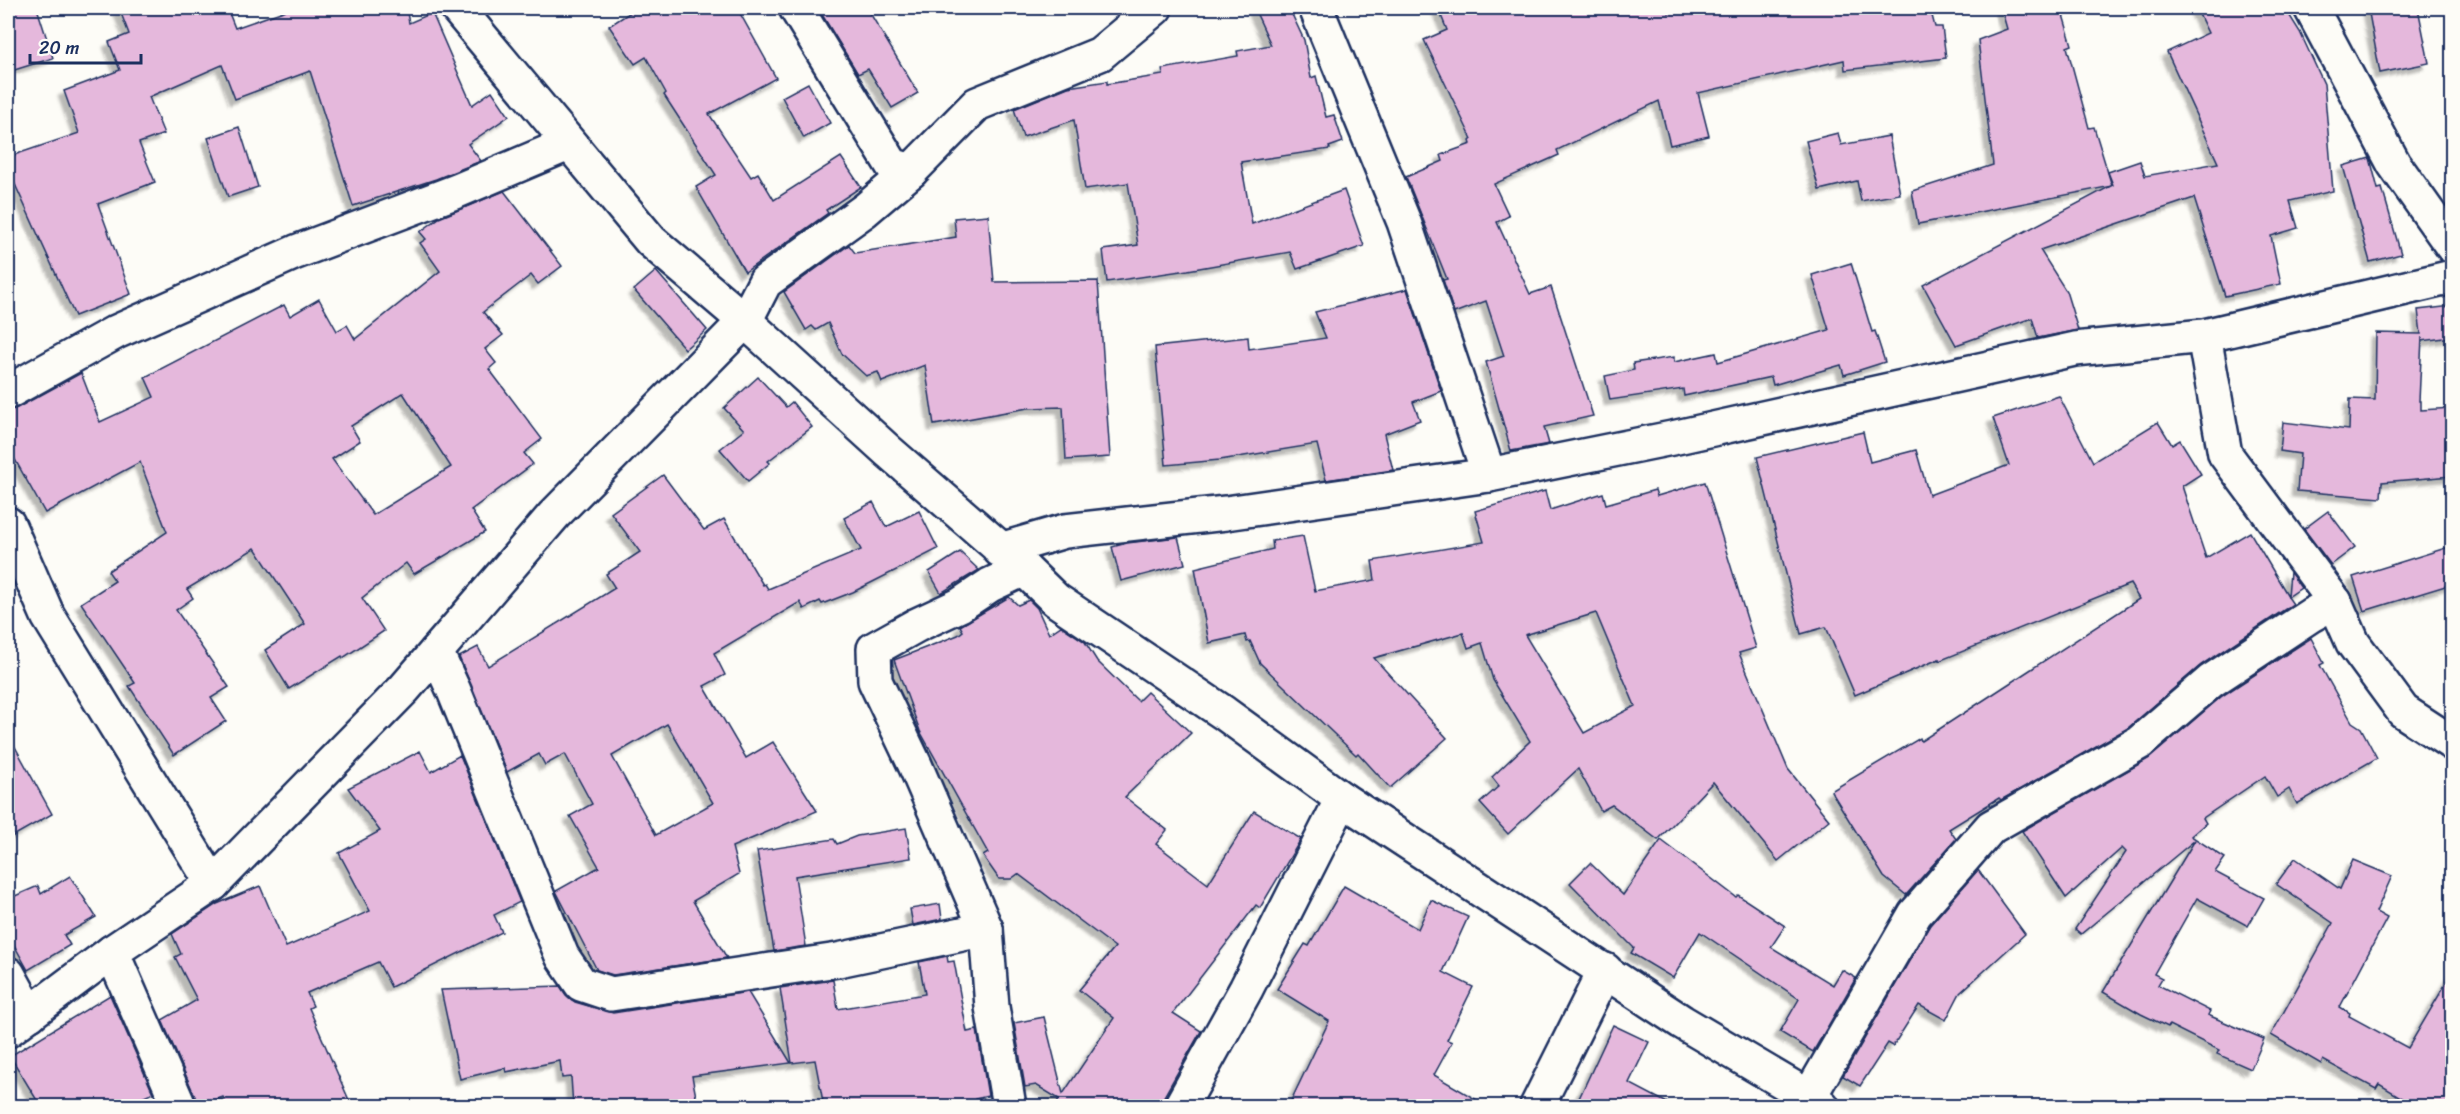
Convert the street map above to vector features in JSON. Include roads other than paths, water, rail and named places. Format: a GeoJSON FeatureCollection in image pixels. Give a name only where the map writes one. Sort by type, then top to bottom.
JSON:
{"type":"FeatureCollection","features":[{"type":"Feature","properties":{"kind":"street"},"geometry":{"type":"LineString","coordinates":[[457,8],[487,41],[568,144],[651,241],[745,321],[1056,600],[1224,713],[1342,800],[1682,1022],[1816,1102],[1915,914],[1991,828],[2139,743],[2211,681],[2311,615],[2335,602]]}},
{"type":"Feature","properties":{"kind":"street"},"geometry":{"type":"LineString","coordinates":[[796,8],[892,165],[911,171]]}},
{"type":"Feature","properties":{"kind":"street"},"geometry":{"type":"LineString","coordinates":[[8,975],[19,1022],[112,952],[213,884],[405,688],[554,515],[745,321],[765,282],[865,210],[911,171],[977,104],[1100,54],[1155,8]]}},
{"type":"Feature","properties":{"kind":"street"},"geometry":{"type":"LineString","coordinates":[[1316,8],[1404,222],[1490,475]]}},
{"type":"Feature","properties":{"kind":"street"},"geometry":{"type":"LineString","coordinates":[[2311,8],[2394,164],[2452,246]]}},
{"type":"Feature","properties":{"kind":"street"},"geometry":{"type":"LineString","coordinates":[[8,392],[116,332],[285,257],[457,191],[568,144]]}},
{"type":"Feature","properties":{"kind":"street"},"geometry":{"type":"LineString","coordinates":[[1009,1107],[992,1007],[986,929],[915,765],[875,681],[874,650],[916,625],[960,604],[990,585],[1012,559],[1065,531],[1226,513],[1490,475],[1677,437],[2074,349],[2204,336],[2452,277]]}},
{"type":"Feature","properties":{"kind":"street"},"geometry":{"type":"LineString","coordinates":[[2204,336],[2225,454],[2335,602],[2353,643],[2403,711],[2452,743]]}},
{"type":"Feature","properties":{"kind":"street"},"geometry":{"type":"LineString","coordinates":[[8,525],[48,616],[213,884]]}},
{"type":"Feature","properties":{"kind":"street"},"geometry":{"type":"LineString","coordinates":[[436,652],[562,956],[581,984],[611,994],[838,960],[986,929]]}},
{"type":"Feature","properties":{"kind":"street"},"geometry":{"type":"LineString","coordinates":[[1181,1107],[1246,989],[1342,800]]}},
{"type":"Feature","properties":{"kind":"street"},"geometry":{"type":"LineString","coordinates":[[112,952],[180,1107]]}},
{"type":"Feature","properties":{"kind":"street"},"geometry":{"type":"LineString","coordinates":[[1537,1107],[1605,970]]}}]}
